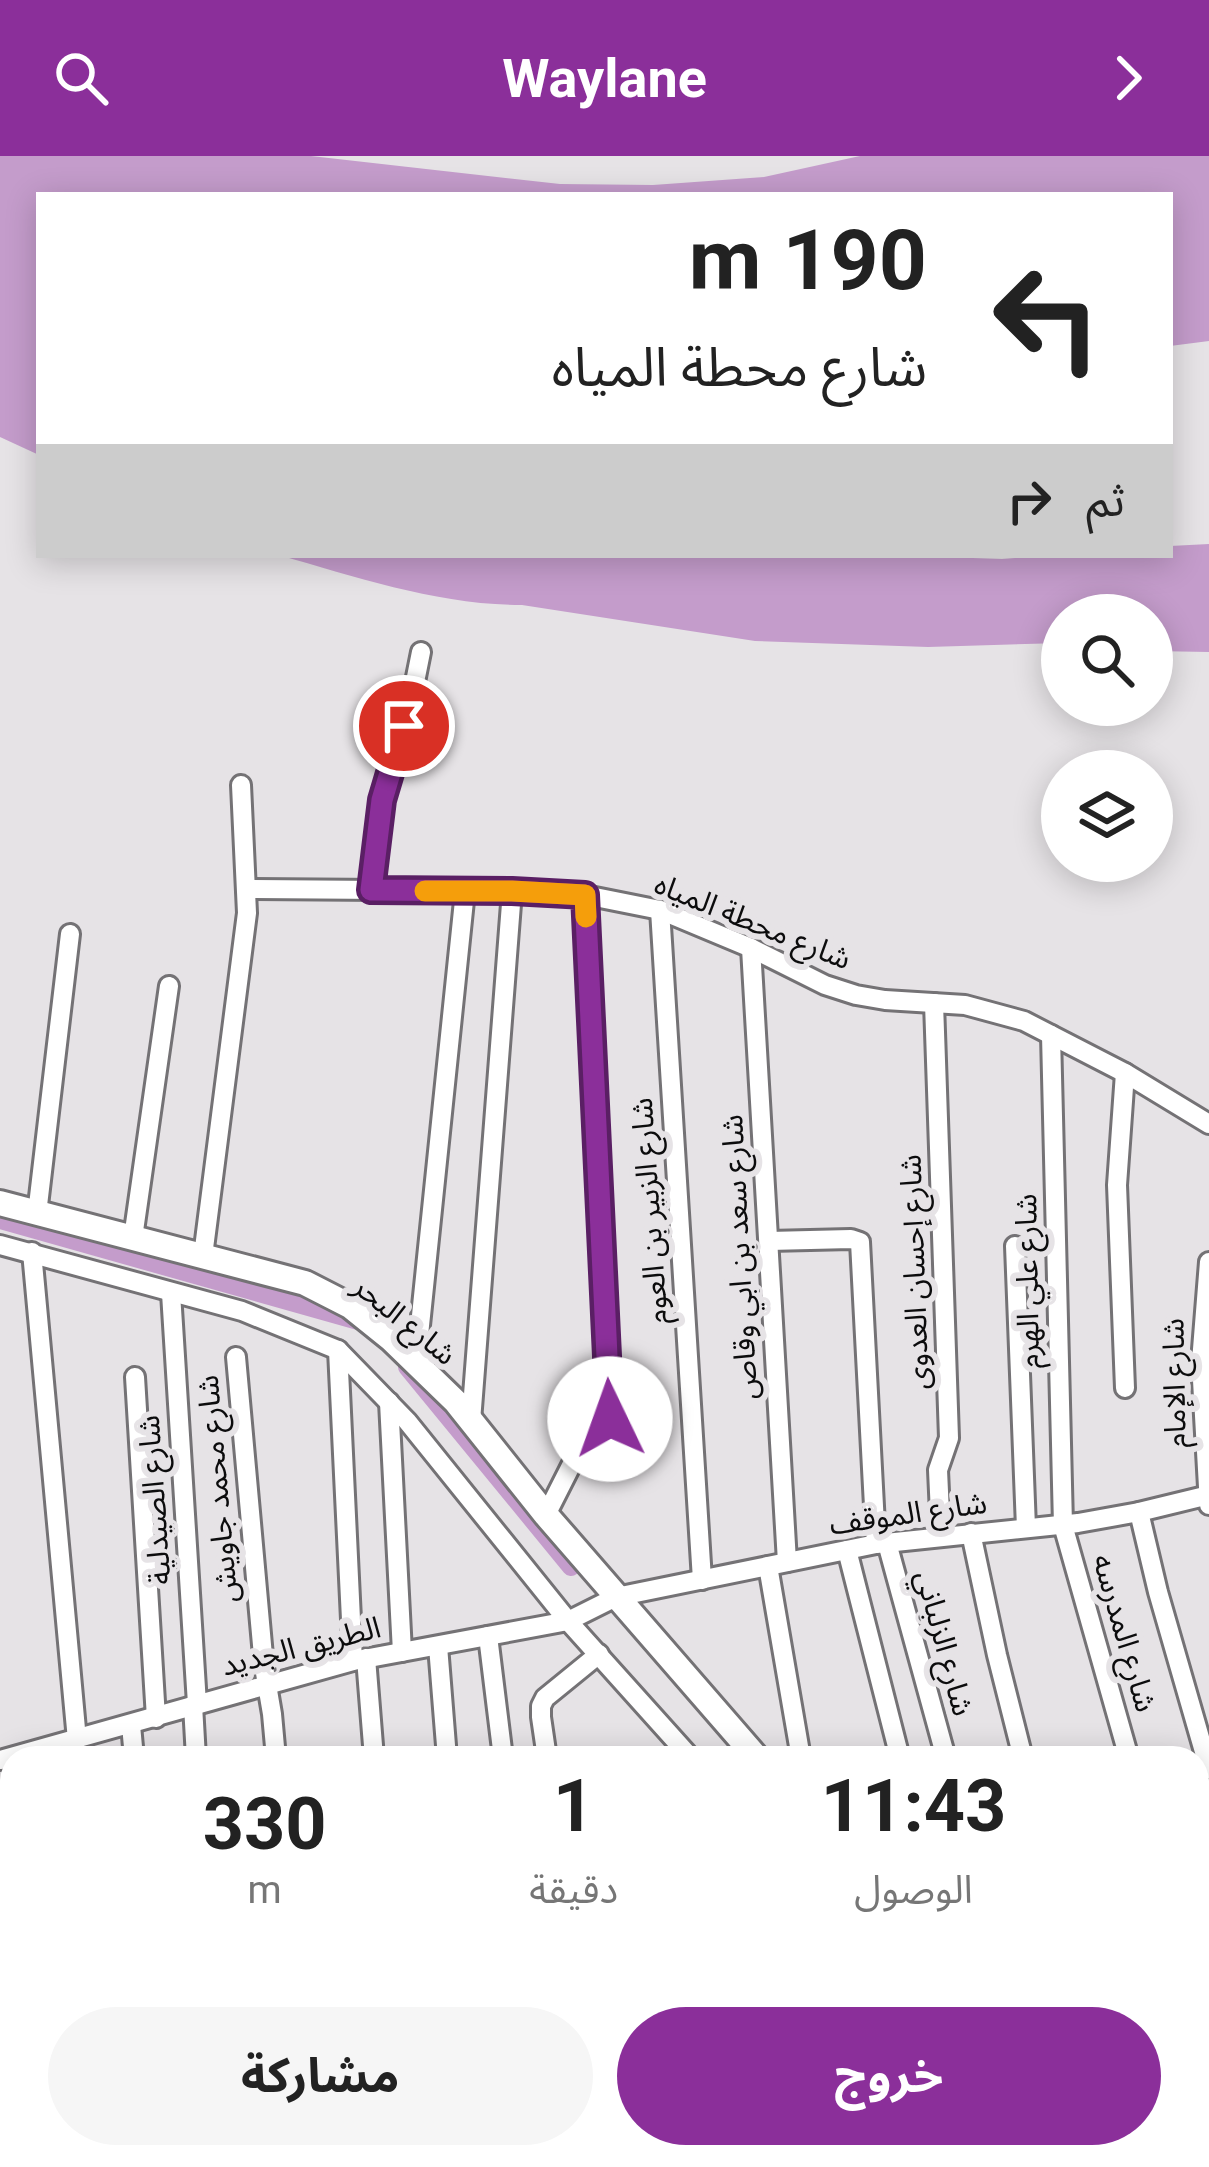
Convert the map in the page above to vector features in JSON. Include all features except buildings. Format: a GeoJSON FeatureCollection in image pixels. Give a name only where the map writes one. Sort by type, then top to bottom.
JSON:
{"type":"FeatureCollection","features":[{"type":"Feature","properties":{"kind":"street"},"geometry":{"type":"LineString","coordinates":[[371,890],[382,800],[421,652]]}},
{"type":"Feature","properties":{"kind":"street"},"geometry":{"type":"LineString","coordinates":[[203,1256],[247,913],[241,785]]}},
{"type":"Feature","properties":{"kind":"street","name":"شارع محطة المياه"},"geometry":{"type":"LineString","coordinates":[[246,889],[512,891],[585,895],[660,910],[856,995],[995,1012],[1125,1073],[1209,1124]]}},
{"type":"Feature","properties":{"kind":"street"},"geometry":{"type":"LineString","coordinates":[[416,1364],[465,891]]}},
{"type":"Feature","properties":{"kind":"street"},"geometry":{"type":"LineString","coordinates":[[471,1421],[512,891]]}},
{"type":"Feature","properties":{"kind":"street"},"geometry":{"type":"LineString","coordinates":[[546,1515],[582,1444],[587,1437],[604,1433],[610,1423],[585,895]]}},
{"type":"Feature","properties":{"kind":"street","name":"شارع الزبير بن العوم"},"geometry":{"type":"LineString","coordinates":[[660,910],[702,1580]]}},
{"type":"Feature","properties":{"kind":"street"},"geometry":{"type":"LineString","coordinates":[[37,1214],[70,934]]}},
{"type":"Feature","properties":{"kind":"street","name":"شارع سعد بن ابي وقاص"},"geometry":{"type":"LineString","coordinates":[[751,948],[769,1240],[777,1564],[800,1746]]}},
{"type":"Feature","properties":{"kind":"street"},"geometry":{"type":"LineString","coordinates":[[133,1238],[169,986]]}},
{"type":"Feature","properties":{"kind":"street","name":"شارع إحسان العدوى"},"geometry":{"type":"LineString","coordinates":[[934,1004],[949,1438],[938,1470],[941,1536]]}},
{"type":"Feature","properties":{"kind":"street","name":"شارع علي الهرم"},"geometry":{"type":"LineString","coordinates":[[1051,1035],[1063,1525]]}},
{"type":"Feature","properties":{"kind":"street"},"geometry":{"type":"LineString","coordinates":[[1125,1073],[1117,1185],[1125,1388]]}},
{"type":"Feature","properties":{"kind":"street","name":"شارع البحر"},"geometry":{"type":"LineString","coordinates":[[0,1204],[305,1283],[350,1306],[471,1421],[746,1746]]}},
{"type":"Feature","properties":{"kind":"street","name":"شارع الزلباني"},"geometry":{"type":"LineString","coordinates":[[769,1240],[856,1239],[862,1246],[881,1544],[942,1746]]}},
{"type":"Feature","properties":{"kind":"street"},"geometry":{"type":"LineString","coordinates":[[0,1245],[242,1311],[338,1350],[388,1402],[568,1621],[680,1746]]}},
{"type":"Feature","properties":{"kind":"street"},"geometry":{"type":"LineString","coordinates":[[1015,1246],[1026,1528]]}},
{"type":"Feature","properties":{"kind":"street"},"geometry":{"type":"LineString","coordinates":[[32,1252],[76,1740]]}},
{"type":"Feature","properties":{"kind":"street","name":"شارع الإمام"},"geometry":{"type":"LineString","coordinates":[[1208,1498],[1201,1362],[1209,1262]]}},
{"type":"Feature","properties":{"kind":"street","name":"شارع الصيدلية"},"geometry":{"type":"LineString","coordinates":[[171,1293],[196,1746]]}},
{"type":"Feature","properties":{"kind":"street"},"geometry":{"type":"LineString","coordinates":[[338,1350],[359,1660],[372,1746]]}},
{"type":"Feature","properties":{"kind":"street","name":"شارع محمد جاويش"},"geometry":{"type":"LineString","coordinates":[[236,1358],[275,1746]]}},
{"type":"Feature","properties":{"kind":"street"},"geometry":{"type":"LineString","coordinates":[[135,1378],[156,1718]]}},
{"type":"Feature","properties":{"kind":"street"},"geometry":{"type":"LineString","coordinates":[[388,1402],[401,1652]]}},
{"type":"Feature","properties":{"kind":"street","name":"شارع الموقف"},"geometry":{"type":"LineString","coordinates":[[616,1597],[881,1544],[1063,1525],[1208,1498]]}},
{"type":"Feature","properties":{"kind":"street"},"geometry":{"type":"LineString","coordinates":[[1139,1512],[1202,1746]]}},
{"type":"Feature","properties":{"kind":"street","name":"شارع المدرسه"},"geometry":{"type":"LineString","coordinates":[[1063,1525],[1126,1746]]}},
{"type":"Feature","properties":{"kind":"street"},"geometry":{"type":"LineString","coordinates":[[971,1533],[1020,1746]]}},
{"type":"Feature","properties":{"kind":"street"},"geometry":{"type":"LineString","coordinates":[[848,1550],[897,1746]]}},
{"type":"Feature","properties":{"kind":"street","name":"الطريق الجديد"},"geometry":{"type":"LineString","coordinates":[[61,1746],[359,1660],[568,1621],[616,1597]]}},
{"type":"Feature","properties":{"kind":"street"},"geometry":{"type":"LineString","coordinates":[[488,1636],[501,1746]]}},
{"type":"Feature","properties":{"kind":"street"},"geometry":{"type":"LineString","coordinates":[[438,1646],[446,1746]]}},
{"type":"Feature","properties":{"kind":"street"},"geometry":{"type":"LineString","coordinates":[[546,1746],[541,1706],[545,1698],[599,1654]]}},
{"type":"Feature","properties":{"kind":"street"},"geometry":{"type":"LineString","coordinates":[[131,1725],[133,1746]]}},
{"type":"Feature","properties":{"kind":"shaded area"},"geometry":{"type":"Polygon","coordinates":[[[0,156],[311,156],[560,184],[653,185],[764,177],[860,156],[1209,156],[1209,341],[1173,346],[1173,192],[36,192],[36,454],[0,437],[0,156]]]}},
{"type":"Feature","properties":{"kind":"shaded area"},"geometry":{"type":"Polygon","coordinates":[[[1209,544],[1209,652],[1173,651],[1173,594],[1041,594],[1041,644],[928,647],[755,641],[430,595],[289,558],[1002,559],[1173,558],[1173,546],[1209,544]]]}},
{"type":"Feature","properties":{"kind":"waterway"},"geometry":{"type":"LineString","coordinates":[[0,1220],[369,1324]]}},
{"type":"Feature","properties":{"kind":"waterway"},"geometry":{"type":"LineString","coordinates":[[407,1367],[571,1567]]}},
{"type":"Feature","properties":{"kind":"slow traffic"},"geometry":{"type":"LineString","coordinates":[[425,891],[585,895],[586,917]]}},
{"type":"Feature","properties":{"kind":"route"},"geometry":{"type":"LineString","coordinates":[[404,726],[382,800],[371,890],[585,895],[610,1419]]}}]}
